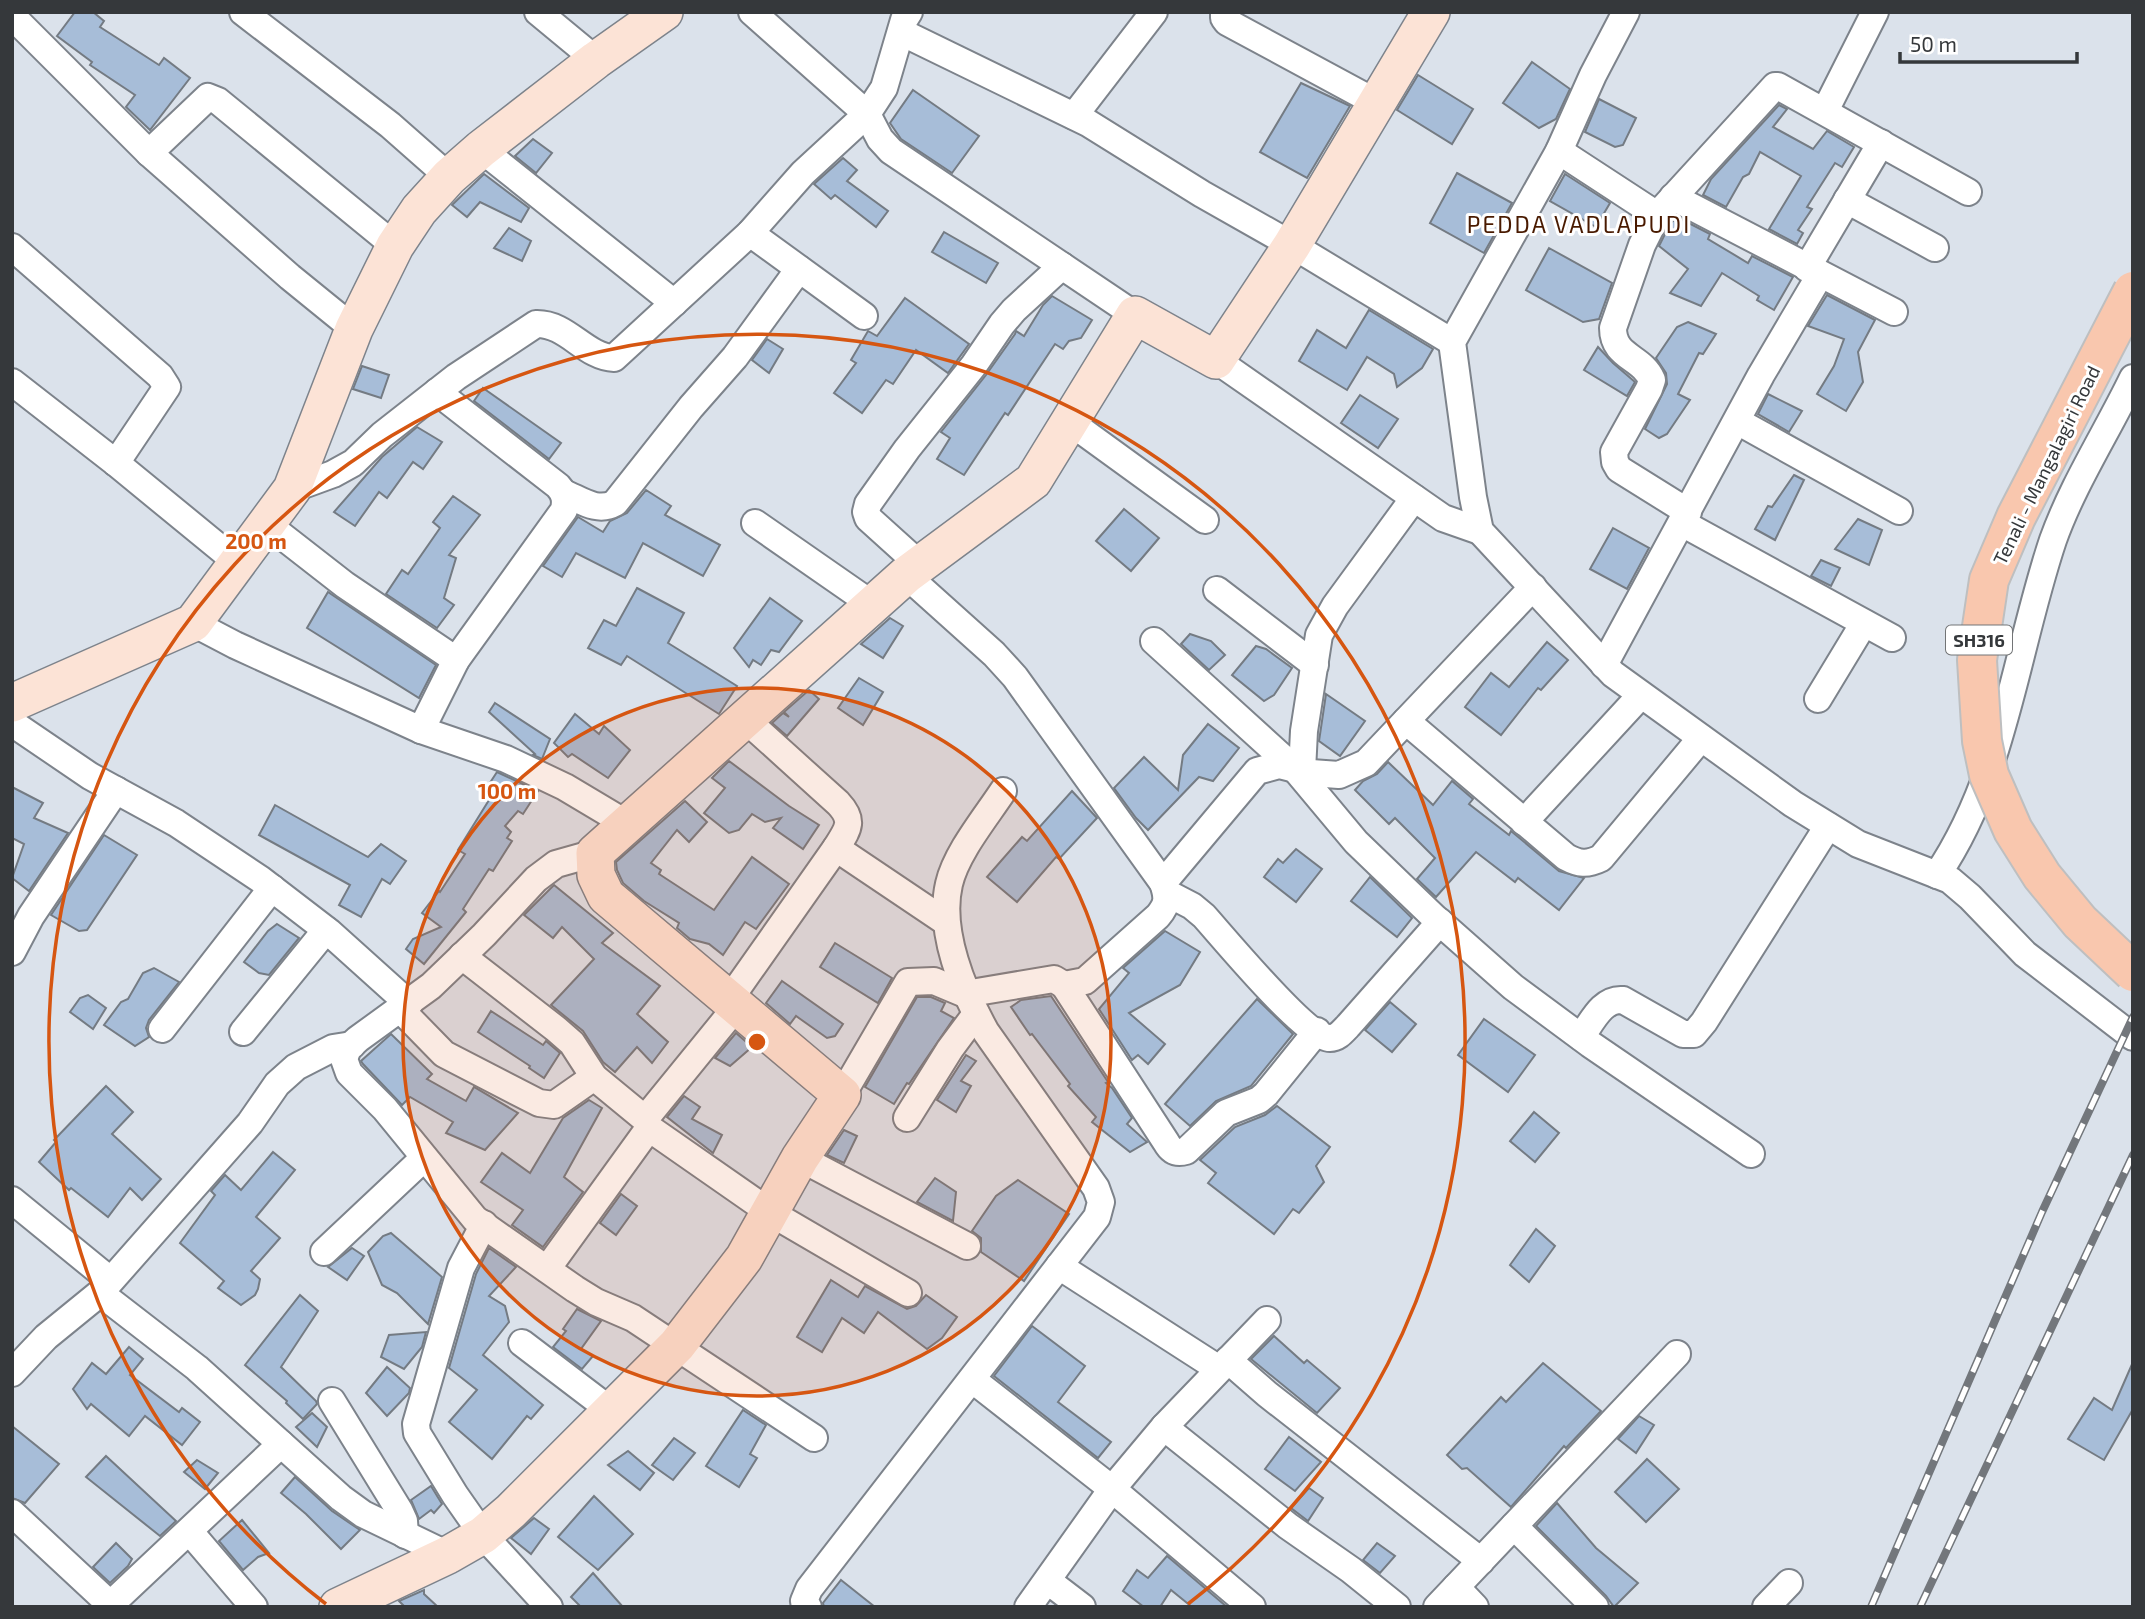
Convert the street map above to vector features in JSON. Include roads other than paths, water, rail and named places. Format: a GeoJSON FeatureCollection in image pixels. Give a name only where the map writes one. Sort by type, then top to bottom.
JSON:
{"type":"FeatureCollection","features":[{"type":"Feature","properties":{"kind":"main road","name":"Tenali - Mangalagiri Road"},"geometry":{"type":"LineString","coordinates":[[2133,291],[2016,517],[1989,580],[1977,660],[1982,741],[1989,775],[2013,830],[2042,876],[2080,922],[2133,972]]}},
{"type":"Feature","properties":{"kind":"street"},"geometry":{"type":"LineString","coordinates":[[243,12],[390,125],[449,177]]}},
{"type":"Feature","properties":{"kind":"street"},"geometry":{"type":"LineString","coordinates":[[538,12],[596,60]]}},
{"type":"Feature","properties":{"kind":"street"},"geometry":{"type":"LineString","coordinates":[[12,703],[193,623],[292,489],[354,329],[395,246],[419,210],[449,177],[481,149],[596,60],[664,12]]}},
{"type":"Feature","properties":{"kind":"street"},"geometry":{"type":"LineString","coordinates":[[752,12],[867,114],[880,139],[891,151],[1135,315],[1216,360],[1443,518],[1480,531],[1604,665],[1641,695],[1793,804],[1858,844],[1950,880],[2025,954],[2133,1037]]}},
{"type":"Feature","properties":{"kind":"street"},"geometry":{"type":"LineString","coordinates":[[1074,116],[1154,12]]}},
{"type":"Feature","properties":{"kind":"street"},"geometry":{"type":"LineString","coordinates":[[1224,12],[1223,18],[1227,22],[1377,103]]}},
{"type":"Feature","properties":{"kind":"street"},"geometry":{"type":"LineString","coordinates":[[1216,360],[1292,245],[1431,12]]}},
{"type":"Feature","properties":{"kind":"street"},"geometry":{"type":"LineString","coordinates":[[1480,531],[1452,342],[1559,151],[1593,75],[1626,12]]}},
{"type":"Feature","properties":{"kind":"street"},"geometry":{"type":"LineString","coordinates":[[1825,111],[1875,12]]}},
{"type":"Feature","properties":{"kind":"street"},"geometry":{"type":"LineString","coordinates":[[12,16],[149,153],[290,278],[354,329]]}},
{"type":"Feature","properties":{"kind":"street"},"geometry":{"type":"LineString","coordinates":[[292,489],[333,474],[353,463],[382,435],[437,392],[536,324],[557,327],[605,357],[614,358],[750,233],[803,173],[867,114],[884,88],[905,22],[1074,116],[1452,342]]}},
{"type":"Feature","properties":{"kind":"street"},"geometry":{"type":"LineString","coordinates":[[1892,638],[1685,517],[1619,469],[1614,452],[1652,380],[1644,368],[1617,347],[1613,339],[1613,328],[1642,244],[1665,206],[1775,86],[1968,191]]}},
{"type":"Feature","properties":{"kind":"street"},"geometry":{"type":"LineString","coordinates":[[149,153],[208,97],[218,101],[395,246]]}},
{"type":"Feature","properties":{"kind":"street"},"geometry":{"type":"LineString","coordinates":[[1604,665],[1737,421],[1847,200],[1881,143]]}},
{"type":"Feature","properties":{"kind":"street"},"geometry":{"type":"LineString","coordinates":[[481,149],[674,303]]}},
{"type":"Feature","properties":{"kind":"street"},"geometry":{"type":"LineString","coordinates":[[1559,151],[1665,206],[1814,271],[1894,312]]}},
{"type":"Feature","properties":{"kind":"street"},"geometry":{"type":"LineString","coordinates":[[1847,200],[1935,248]]}},
{"type":"Feature","properties":{"kind":"street"},"geometry":{"type":"LineString","coordinates":[[750,233],[863,316]]}},
{"type":"Feature","properties":{"kind":"street"},"geometry":{"type":"LineString","coordinates":[[12,247],[160,376],[167,387],[116,463]]}},
{"type":"Feature","properties":{"kind":"street"},"geometry":{"type":"LineString","coordinates":[[1062,266],[1002,324],[974,365],[907,449],[868,504],[866,512],[868,518],[913,570],[1015,677],[1165,888],[1168,897],[1165,908],[1158,916],[1085,981],[1064,985]]}},
{"type":"Feature","properties":{"kind":"street"},"geometry":{"type":"LineString","coordinates":[[437,392],[564,493],[598,508],[606,508],[615,502],[691,407],[736,357],[799,269]]}},
{"type":"Feature","properties":{"kind":"street"},"geometry":{"type":"LineString","coordinates":[[814,1438],[677,1345],[633,1318],[596,1302],[475,1219],[386,1109],[349,1073],[344,1059],[352,1045],[431,986],[536,879],[556,864],[595,853],[913,570],[1033,481],[1135,315]]}},
{"type":"Feature","properties":{"kind":"street"},"geometry":{"type":"LineString","coordinates":[[1937,875],[1956,847],[1975,809],[2003,727],[2054,539],[2069,503],[2133,378]]}},
{"type":"Feature","properties":{"kind":"street"},"geometry":{"type":"LineString","coordinates":[[12,383],[116,463],[238,563]]}},
{"type":"Feature","properties":{"kind":"street"},"geometry":{"type":"LineString","coordinates":[[1737,421],[1899,510]]}},
{"type":"Feature","properties":{"kind":"street"},"geometry":{"type":"LineString","coordinates":[[1070,422],[1205,520]]}},
{"type":"Feature","properties":{"kind":"street"},"geometry":{"type":"LineString","coordinates":[[421,730],[456,660],[564,510],[564,493]]}},
{"type":"Feature","properties":{"kind":"street"},"geometry":{"type":"LineString","coordinates":[[1298,770],[1319,635],[1326,619],[1415,498]]}},
{"type":"Feature","properties":{"kind":"street"},"geometry":{"type":"LineString","coordinates":[[755,523],[873,605]]}},
{"type":"Feature","properties":{"kind":"street"},"geometry":{"type":"LineString","coordinates":[[268,525],[345,586],[456,660]]}},
{"type":"Feature","properties":{"kind":"street"},"geometry":{"type":"LineString","coordinates":[[1165,888],[1257,771],[1279,765],[1339,775],[1366,763],[1532,587]]}},
{"type":"Feature","properties":{"kind":"street"},"geometry":{"type":"LineString","coordinates":[[1217,590],[1315,665]]}},
{"type":"Feature","properties":{"kind":"street"},"geometry":{"type":"LineString","coordinates":[[1818,699],[1864,622]]}},
{"type":"Feature","properties":{"kind":"street"},"geometry":{"type":"LineString","coordinates":[[193,623],[421,730],[506,759],[565,787],[627,824]]}},
{"type":"Feature","properties":{"kind":"street"},"geometry":{"type":"LineString","coordinates":[[1154,641],[1298,770],[1356,842],[1513,987],[1751,1154]]}},
{"type":"Feature","properties":{"kind":"street"},"geometry":{"type":"LineString","coordinates":[[1524,822],[1641,695]]}},
{"type":"Feature","properties":{"kind":"street"},"geometry":{"type":"LineString","coordinates":[[547,1269],[733,1003],[847,831],[846,812],[745,719]]}},
{"type":"Feature","properties":{"kind":"street"},"geometry":{"type":"LineString","coordinates":[[1406,722],[1566,857],[1576,863],[1589,864],[1601,858],[1701,738]]}},
{"type":"Feature","properties":{"kind":"street"},"geometry":{"type":"LineString","coordinates":[[12,723],[90,776],[176,823],[272,888],[326,930],[405,1007],[444,1054],[539,1103],[554,1105],[594,1077]]}},
{"type":"Feature","properties":{"kind":"street"},"geometry":{"type":"LineString","coordinates":[[12,952],[30,916],[116,790]]}},
{"type":"Feature","properties":{"kind":"street"},"geometry":{"type":"LineString","coordinates":[[801,1602],[1097,1217],[1101,1202],[1096,1188],[986,1032],[971,1004],[946,922],[949,882],[955,867],[1003,791]]}},
{"type":"Feature","properties":{"kind":"street"},"geometry":{"type":"LineString","coordinates":[[1581,1037],[1605,1004],[1613,999],[1623,1000],[1683,1034],[1694,1034],[1828,825]]}},
{"type":"Feature","properties":{"kind":"street"},"geometry":{"type":"LineString","coordinates":[[836,848],[946,922]]}},
{"type":"Feature","properties":{"kind":"street"},"geometry":{"type":"LineString","coordinates":[[595,853],[596,875],[606,896],[842,1095]]}},
{"type":"Feature","properties":{"kind":"street"},"geometry":{"type":"LineString","coordinates":[[162,1029],[272,888]]}},
{"type":"Feature","properties":{"kind":"street"},"geometry":{"type":"LineString","coordinates":[[1165,888],[1204,916],[1266,986],[1317,1031],[1331,1038],[1338,1035],[1440,922]]}},
{"type":"Feature","properties":{"kind":"street"},"geometry":{"type":"LineString","coordinates":[[243,1032],[326,930]]}},
{"type":"Feature","properties":{"kind":"street"},"geometry":{"type":"LineString","coordinates":[[462,956],[572,1043],[594,1077],[647,1124],[771,1213],[908,1293]]}},
{"type":"Feature","properties":{"kind":"street"},"geometry":{"type":"LineString","coordinates":[[907,1118],[950,1049],[971,1004],[1054,979],[1064,985],[1171,1150],[1178,1153],[1186,1151],[1226,1113],[1259,1100],[1317,1031]]}},
{"type":"Feature","properties":{"kind":"street"},"geometry":{"type":"LineString","coordinates":[[356,1603],[483,1535],[677,1345],[744,1258],[800,1158],[842,1095],[908,982],[934,981],[971,1004]]}},
{"type":"Feature","properties":{"kind":"street"},"geometry":{"type":"LineString","coordinates":[[12,1373],[46,1337],[105,1286],[250,1122],[277,1084],[296,1067],[333,1048],[352,1045]]}},
{"type":"Feature","properties":{"kind":"street"},"geometry":{"type":"LineString","coordinates":[[324,1252],[424,1158]]}},
{"type":"Feature","properties":{"kind":"street"},"geometry":{"type":"LineString","coordinates":[[800,1158],[967,1246]]}},
{"type":"Feature","properties":{"kind":"street"},"geometry":{"type":"LineString","coordinates":[[12,1200],[341,1498],[363,1514],[447,1555]]}},
{"type":"Feature","properties":{"kind":"street"},"geometry":{"type":"LineString","coordinates":[[484,1224],[461,1268],[416,1424],[420,1441],[483,1535],[549,1607]]}},
{"type":"Feature","properties":{"kind":"street"},"geometry":{"type":"LineString","coordinates":[[1059,1266],[1224,1365],[1267,1394],[1481,1561]]}},
{"type":"Feature","properties":{"kind":"street"},"geometry":{"type":"LineString","coordinates":[[1028,1607],[1112,1489],[1164,1427],[1267,1320]]}},
{"type":"Feature","properties":{"kind":"street"},"geometry":{"type":"LineString","coordinates":[[522,1343],[610,1410]]}},
{"type":"Feature","properties":{"kind":"street"},"geometry":{"type":"LineString","coordinates":[[1437,1607],[1677,1354]]}},
{"type":"Feature","properties":{"kind":"street"},"geometry":{"type":"LineString","coordinates":[[972,1381],[1112,1489],[1252,1607]]}},
{"type":"Feature","properties":{"kind":"street"},"geometry":{"type":"LineString","coordinates":[[332,1401],[399,1510],[404,1521],[405,1535]]}},
{"type":"Feature","properties":{"kind":"street"},"geometry":{"type":"LineString","coordinates":[[1164,1427],[1288,1527],[1351,1570],[1397,1607]]}},
{"type":"Feature","properties":{"kind":"street"},"geometry":{"type":"LineString","coordinates":[[12,1513],[112,1605],[281,1444]]}},
{"type":"Feature","properties":{"kind":"street"},"geometry":{"type":"LineString","coordinates":[[1514,1526],[1595,1607]]}},
{"type":"Feature","properties":{"kind":"street"},"geometry":{"type":"LineString","coordinates":[[190,1532],[254,1607]]}},
{"type":"Feature","properties":{"kind":"street"},"geometry":{"type":"LineString","coordinates":[[1048,1581],[1082,1607]]}},
{"type":"Feature","properties":{"kind":"street"},"geometry":{"type":"LineString","coordinates":[[1766,1607],[1789,1583]]}},
{"type":"Feature","properties":{"kind":"street"},"geometry":{"type":"LineString","coordinates":[[1456,1587],[1475,1607]]}},
{"type":"Feature","properties":{"kind":"railway"},"geometry":{"type":"LineString","coordinates":[[1871,1607],[2042,1212],[2133,1017]]}},
{"type":"Feature","properties":{"kind":"railway"},"geometry":{"type":"LineString","coordinates":[[1920,1607],[2133,1155]]}},
{"type":"Feature","properties":{"kind":"district","name":"PEDDA VADLAPUDI"},"geometry":{"type":"Point","coordinates":[1579,224]}}]}
